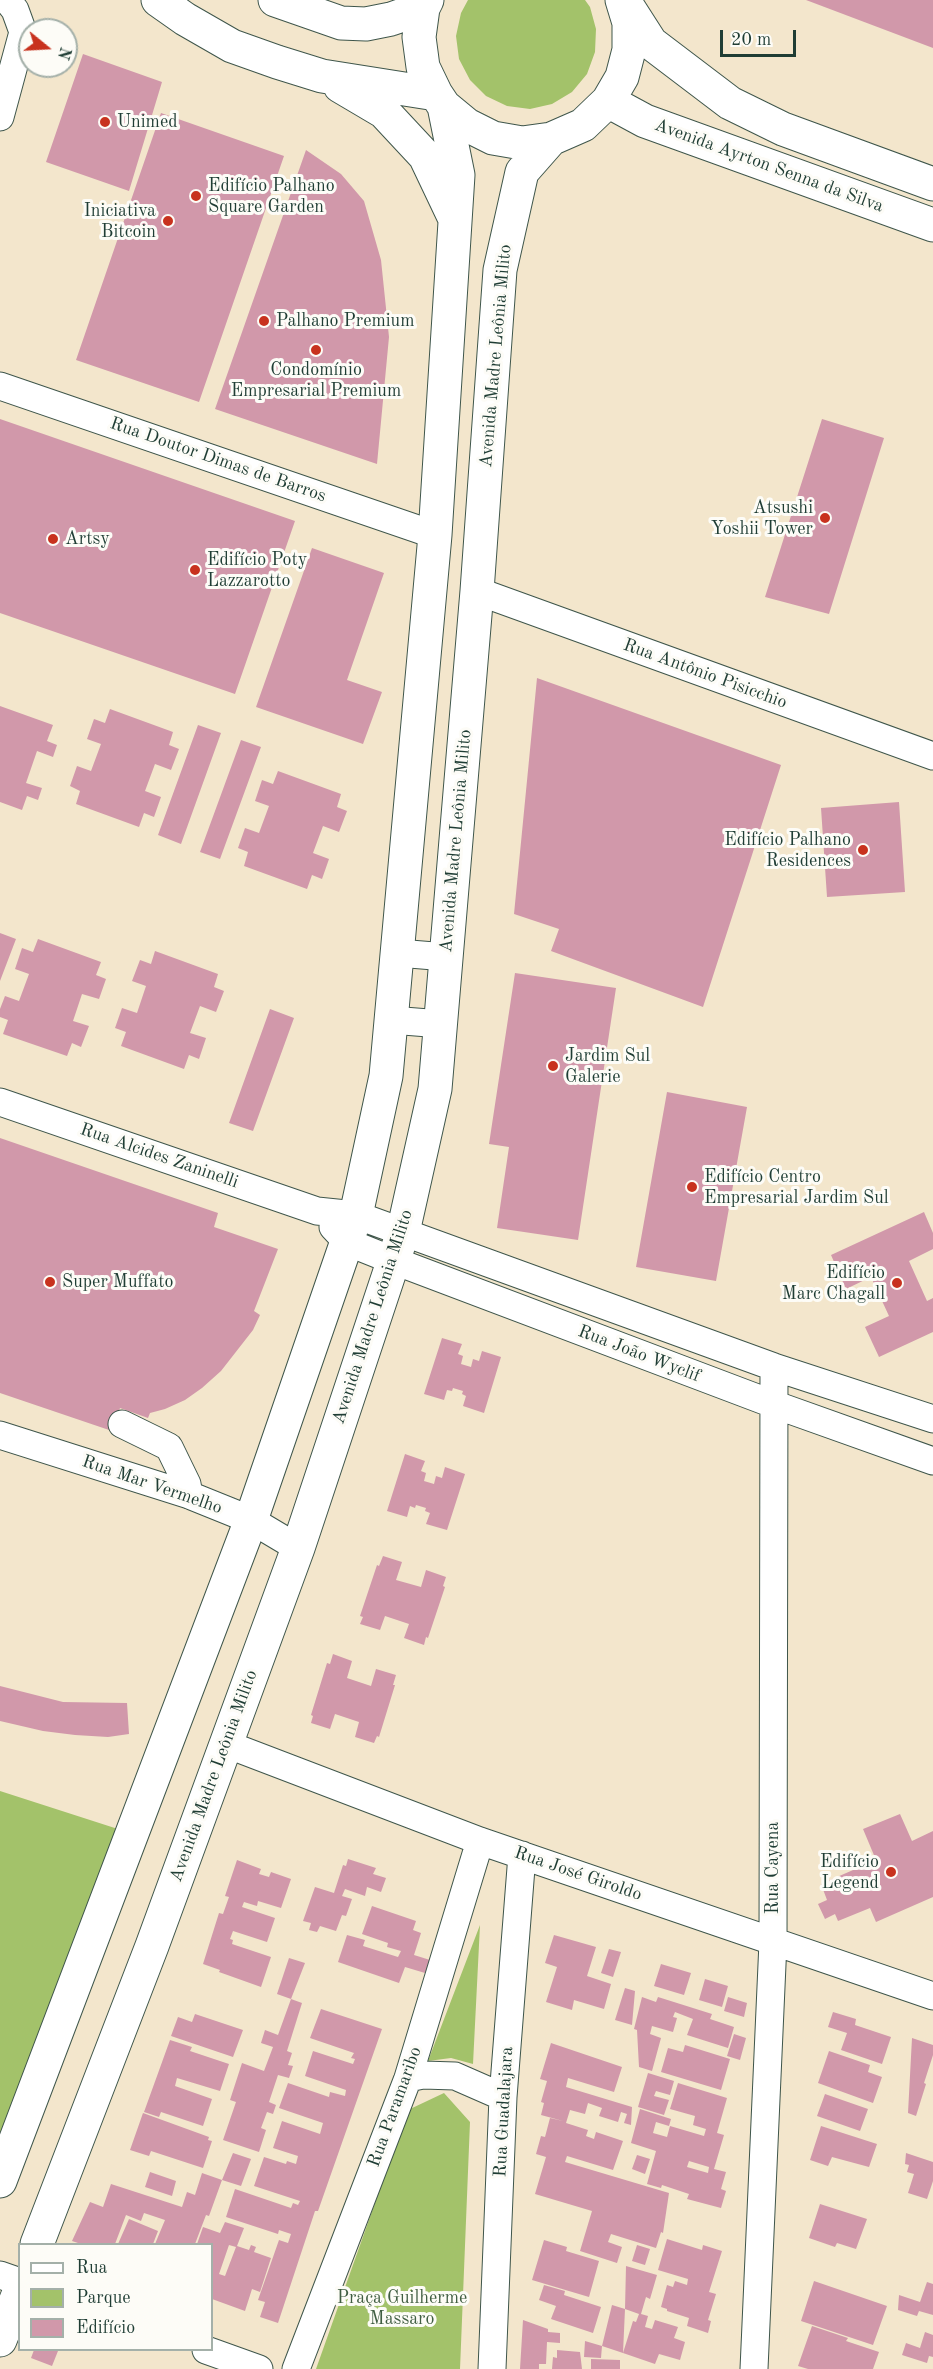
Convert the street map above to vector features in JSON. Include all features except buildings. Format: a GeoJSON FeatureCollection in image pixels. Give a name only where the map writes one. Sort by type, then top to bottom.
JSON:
{"type":"FeatureCollection","features":[{"type":"Feature","properties":{"kind":"main road"},"geometry":{"type":"LineString","coordinates":[[158,0],[184,19],[232,46],[322,76],[440,100],[467,125],[493,138],[522,143],[551,139],[583,125],[608,101],[622,77],[629,50],[629,22],[623,0]]}},
{"type":"Feature","properties":{"kind":"main road"},"geometry":{"type":"LineString","coordinates":[[274,0],[341,23],[366,24],[391,19],[425,4]]}},
{"type":"Feature","properties":{"kind":"main road"},"geometry":{"type":"LineString","coordinates":[[623,0],[651,43],[730,103],[783,129],[933,184]]}},
{"type":"Feature","properties":{"kind":"main road"},"geometry":{"type":"LineString","coordinates":[[0,2181],[251,1520],[351,1228],[386,1076],[435,535],[458,176],[440,100],[423,67],[419,37],[425,4]]}},
{"type":"Feature","properties":{"kind":"main road"},"geometry":{"type":"LineString","coordinates":[[322,76],[384,112],[425,156],[454,217]]}},
{"type":"Feature","properties":{"kind":"main road","name":"Avenida Ayrton Senna da Silva"},"geometry":{"type":"LineString","coordinates":[[608,101],[645,121],[933,225]]}},
{"type":"Feature","properties":{"kind":"main road","name":"Avenida Madre Leônia Milito"},"geometry":{"type":"LineString","coordinates":[[37,2243],[152,1946],[298,1548],[398,1246],[435,1089],[477,591],[500,270],[522,172],[551,139]]}},
{"type":"Feature","properties":{"kind":"main road"},"geometry":{"type":"LineString","coordinates":[[0,2340],[18,2295]]}},
{"type":"Feature","properties":{"kind":"street"},"geometry":{"type":"LineString","coordinates":[[0,117],[23,32],[15,10],[7,0]]}},
{"type":"Feature","properties":{"kind":"street","name":"Rua Doutor Dimas de Barros"},"geometry":{"type":"LineString","coordinates":[[0,386],[435,535]]}},
{"type":"Feature","properties":{"kind":"street","name":"Rua Antônio Pisicchio"},"geometry":{"type":"LineString","coordinates":[[477,591],[933,756]]}},
{"type":"Feature","properties":{"kind":"street"},"geometry":{"type":"LineString","coordinates":[[398,952],[446,957]]}},
{"type":"Feature","properties":{"kind":"street"},"geometry":{"type":"LineString","coordinates":[[391,1020],[441,1024]]}},
{"type":"Feature","properties":{"kind":"street","name":"Rua Alcides Zaninelli"},"geometry":{"type":"LineString","coordinates":[[0,1102],[317,1211],[351,1228]]}},
{"type":"Feature","properties":{"kind":"street","name":"Rua João Wyclif"},"geometry":{"type":"LineString","coordinates":[[351,1228],[773,1404],[933,1461]]}},
{"type":"Feature","properties":{"kind":"street","name":"Rua João Wyclif"},"geometry":{"type":"LineString","coordinates":[[398,1246],[933,1419]]}},
{"type":"Feature","properties":{"kind":"street","name":"Rua Cayena"},"geometry":{"type":"LineString","coordinates":[[754,2369],[773,1942],[774,1367]]}},
{"type":"Feature","properties":{"kind":"street"},"geometry":{"type":"LineString","coordinates":[[122,1424],[169,1448],[187,1484],[189,1495]]}},
{"type":"Feature","properties":{"kind":"street","name":"Rua Mar Vermelho"},"geometry":{"type":"LineString","coordinates":[[0,1435],[189,1495],[251,1520],[298,1548]]}},
{"type":"Feature","properties":{"kind":"street","name":"Rua José Giroldo"},"geometry":{"type":"LineString","coordinates":[[226,1744],[480,1841],[933,1996]]}},
{"type":"Feature","properties":{"kind":"street","name":"Rua Paramaribo"},"geometry":{"type":"LineString","coordinates":[[296,2369],[408,2078],[480,1841]]}},
{"type":"Feature","properties":{"kind":"street","name":"Rua Guadalajara"},"geometry":{"type":"LineString","coordinates":[[492,2369],[503,2097],[522,1855]]}},
{"type":"Feature","properties":{"kind":"street"},"geometry":{"type":"LineString","coordinates":[[408,2078],[423,2075],[455,2076],[503,2097]]}},
{"type":"Feature","properties":{"kind":"street"},"geometry":{"type":"LineString","coordinates":[[0,2275],[18,2281]]}},
{"type":"Feature","properties":{"kind":"street"},"geometry":{"type":"LineString","coordinates":[[211,2351],[260,2369]]}},
{"type":"Feature","properties":{"kind":"green space"},"geometry":{"type":"Polygon","coordinates":[[[468,0],[585,0],[590,7],[596,29],[595,52],[587,74],[572,92],[552,104],[530,109],[507,106],[486,96],[470,80],[459,59],[456,36],[461,13],[468,0]]]}},
{"type":"Feature","properties":{"kind":"green space"},"geometry":{"type":"Polygon","coordinates":[[[0,1791],[121,1830],[0,2153],[0,1791]]]}},
{"type":"Feature","properties":{"kind":"green space"},"geometry":{"type":"Polygon","coordinates":[[[480,1925],[473,2064],[451,2058],[428,2061],[480,1925]]]}},
{"type":"Feature","properties":{"kind":"green space","name":"Praça Guilherme Massaro"},"geometry":{"type":"Polygon","coordinates":[[[444,2093],[470,2122],[460,2369],[316,2369],[408,2110],[444,2093]]]}},
{"type":"Feature","properties":{"kind":"place","name":"Unimed"},"geometry":{"type":"Point","coordinates":[105,122]}},
{"type":"Feature","properties":{"kind":"place","name":"Edifício Palhano Square Garden"},"geometry":{"type":"Point","coordinates":[196,196]}},
{"type":"Feature","properties":{"kind":"place","name":"Iniciativa Bitcoin"},"geometry":{"type":"Point","coordinates":[168,221]}},
{"type":"Feature","properties":{"kind":"place","name":"Palhano Premium"},"geometry":{"type":"Point","coordinates":[264,321]}},
{"type":"Feature","properties":{"kind":"place","name":"Condomínio Empresarial Premium"},"geometry":{"type":"Point","coordinates":[316,350]}},
{"type":"Feature","properties":{"kind":"place","name":"Atsushi Yoshii Tower"},"geometry":{"type":"Point","coordinates":[825,518]}},
{"type":"Feature","properties":{"kind":"place","name":"Artsy"},"geometry":{"type":"Point","coordinates":[53,539]}},
{"type":"Feature","properties":{"kind":"place","name":"Edifício Poty Lazzarotto"},"geometry":{"type":"Point","coordinates":[195,570]}},
{"type":"Feature","properties":{"kind":"place","name":"Edifício Palhano Residences"},"geometry":{"type":"Point","coordinates":[863,850]}},
{"type":"Feature","properties":{"kind":"place","name":"Jardim Sul Galerie"},"geometry":{"type":"Point","coordinates":[553,1066]}},
{"type":"Feature","properties":{"kind":"place","name":"Edifício Centro Empresarial Jardim Sul"},"geometry":{"type":"Point","coordinates":[692,1187]}},
{"type":"Feature","properties":{"kind":"place","name":"Super Muffato"},"geometry":{"type":"Point","coordinates":[50,1282]}},
{"type":"Feature","properties":{"kind":"place","name":"Edifício Marc Chagall"},"geometry":{"type":"Point","coordinates":[897,1283]}},
{"type":"Feature","properties":{"kind":"place","name":"Edifício Legend"},"geometry":{"type":"Point","coordinates":[891,1872]}}]}
